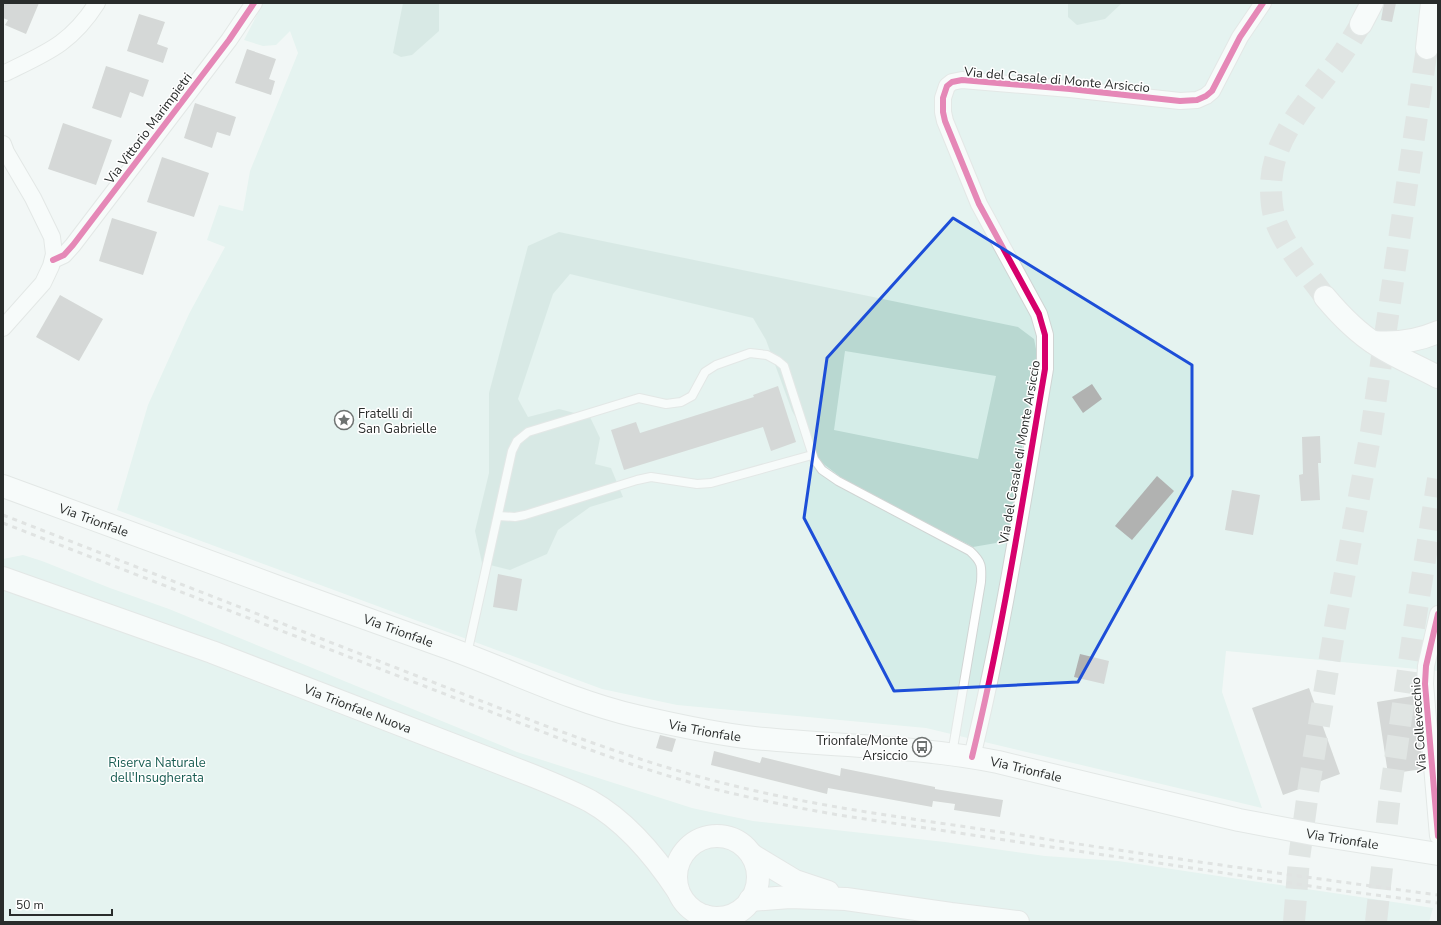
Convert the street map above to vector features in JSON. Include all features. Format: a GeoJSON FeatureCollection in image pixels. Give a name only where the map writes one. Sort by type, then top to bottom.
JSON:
{"type":"FeatureCollection","features":[{"type":"Feature","properties":{"kind":"main road"},"geometry":{"type":"LineString","coordinates":[[1361,24],[1372,3]]}},
{"type":"Feature","properties":{"kind":"main road"},"geometry":{"type":"LineString","coordinates":[[1427,48],[1432,3]]}},
{"type":"Feature","properties":{"kind":"main road"},"geometry":{"type":"LineString","coordinates":[[1325,297],[1350,323],[1372,342],[1438,377]]}},
{"type":"Feature","properties":{"kind":"main road"},"geometry":{"type":"LineString","coordinates":[[1372,342],[1401,341],[1420,338],[1438,332]]}},
{"type":"Feature","properties":{"kind":"main road","name":"Via Trionfale"},"geometry":{"type":"LineString","coordinates":[[3,486],[467,654],[582,700],[623,713],[671,724],[751,738],[876,747],[962,756],[998,762],[1239,820],[1313,834],[1438,854]]}},
{"type":"Feature","properties":{"kind":"main road","name":"Via Trionfale Nuova"},"geometry":{"type":"LineString","coordinates":[[3,578],[212,652],[559,786],[590,801],[619,822],[654,857],[678,891]]}},
{"type":"Feature","properties":{"kind":"main road"},"geometry":{"type":"LineString","coordinates":[[752,855],[758,877],[756,888],[750,900],[742,910],[730,916],[713,919],[694,911],[684,902],[678,891],[676,880],[679,862],[686,850],[697,840],[717,836],[728,837],[742,844],[752,855],[795,881],[846,899]]}},
{"type":"Feature","properties":{"kind":"main road"},"geometry":{"type":"LineString","coordinates":[[750,900],[790,897],[846,899],[1018,922]]}},
{"type":"Feature","properties":{"kind":"street"},"geometry":{"type":"LineString","coordinates":[[4,71],[50,51],[66,40],[82,25],[97,3]]}},
{"type":"Feature","properties":{"kind":"street","name":"Via Vittorio Marimpietri"},"geometry":{"type":"LineString","coordinates":[[53,260],[64,255],[71,248],[229,40],[254,3]]}},
{"type":"Feature","properties":{"kind":"street","name":"Via del Casale di Monte Arsiccio"},"geometry":{"type":"LineString","coordinates":[[962,756],[985,703],[998,641],[1045,369],[1046,347],[1043,326],[1038,311],[982,210],[949,132],[943,112],[943,102],[946,90],[952,82],[962,80],[1070,89],[1180,101],[1197,100],[1206,96],[1215,87],[1240,37],[1263,3]]}},
{"type":"Feature","properties":{"kind":"street"},"geometry":{"type":"LineString","coordinates":[[3,144],[6,152],[34,198],[52,237],[54,249],[50,270],[43,283],[3,328]]}},
{"type":"Feature","properties":{"kind":"street","name":"Via Collevecchio"},"geometry":{"type":"LineString","coordinates":[[1438,614],[1428,655],[1425,684],[1438,836]]}},
{"type":"Feature","properties":{"kind":"lane"},"geometry":{"type":"LineString","coordinates":[[467,654],[512,451],[517,441],[528,432],[639,398],[666,404],[681,402],[692,396],[705,372],[716,364],[750,354],[767,355],[784,366],[812,455],[822,470],[838,481],[970,551],[979,559],[982,568],[981,582],[962,756]]}},
{"type":"Feature","properties":{"kind":"lane"},"geometry":{"type":"LineString","coordinates":[[498,516],[515,518],[651,477],[698,484],[711,483],[812,455]]}},
{"type":"Feature","properties":{"kind":"highlighted area"},"geometry":{"type":"Polygon","coordinates":[[[953,218],[1192,365],[1192,476],[1078,682],[894,691],[804,518],[827,358],[953,218]]]}},
{"type":"Feature","properties":{"kind":"green space"},"geometry":{"type":"Polygon","coordinates":[[[263,3],[1438,3],[1438,671],[1226,651],[1222,692],[1262,808],[926,728],[677,705],[602,689],[117,510],[148,405],[189,314],[225,247],[207,240],[219,205],[243,211],[250,171],[298,53],[290,31],[276,45],[263,46],[244,40],[263,3]]]}},
{"type":"Feature","properties":{"kind":"green space"},"geometry":{"type":"Polygon","coordinates":[[[403,3],[439,3],[439,31],[412,55],[401,57],[393,53],[403,3]]]}},
{"type":"Feature","properties":{"kind":"green space"},"geometry":{"type":"Polygon","coordinates":[[[1068,3],[1122,3],[1105,19],[1077,25],[1068,17],[1068,3]]]}},
{"type":"Feature","properties":{"kind":"green space"},"geometry":{"type":"Polygon","coordinates":[[[559,232],[1018,327],[1034,339],[1037,354],[1009,528],[996,543],[973,547],[847,482],[821,462],[792,411],[766,340],[753,318],[570,274],[553,294],[518,399],[528,417],[559,409],[590,417],[600,438],[595,464],[611,468],[623,497],[590,507],[558,530],[547,554],[510,570],[482,563],[475,531],[489,473],[489,393],[528,246],[559,232]],[[845,351],[834,430],[978,459],[996,376],[845,351]]]}},
{"type":"Feature","properties":{"kind":"green space","name":"Riserva Naturale dell'Insugherata"},"geometry":{"type":"Polygon","coordinates":[[[23,555],[169,609],[517,752],[692,808],[753,821],[945,842],[1045,856],[1118,861],[1433,908],[1429,922],[3,922],[3,559],[23,555]]]}},
{"type":"Feature","properties":{"kind":"building"},"geometry":{"type":"Polygon","coordinates":[[[3,3],[39,3],[26,34],[5,25],[8,20],[3,18],[3,3]]]}},
{"type":"Feature","properties":{"kind":"building"},"geometry":{"type":"Polygon","coordinates":[[[1384,3],[1396,3],[1392,22],[1381,20],[1384,3]]]}},
{"type":"Feature","properties":{"kind":"building"},"geometry":{"type":"Polygon","coordinates":[[[139,14],[165,22],[157,44],[168,48],[163,63],[127,51],[139,14]]]}},
{"type":"Feature","properties":{"kind":"building"},"geometry":{"type":"Polygon","coordinates":[[[247,49],[276,59],[269,79],[275,81],[271,95],[235,83],[247,49]]]}},
{"type":"Feature","properties":{"kind":"building"},"geometry":{"type":"Polygon","coordinates":[[[106,66],[149,80],[143,97],[130,92],[121,118],[92,108],[106,66]]]}},
{"type":"Feature","properties":{"kind":"building"},"geometry":{"type":"Polygon","coordinates":[[[195,103],[236,117],[230,136],[217,132],[212,148],[184,138],[195,103]]]}},
{"type":"Feature","properties":{"kind":"building"},"geometry":{"type":"Polygon","coordinates":[[[63,123],[112,140],[96,185],[48,169],[63,123]]]}},
{"type":"Feature","properties":{"kind":"building"},"geometry":{"type":"Polygon","coordinates":[[[162,157],[209,173],[194,217],[147,202],[162,157]]]}},
{"type":"Feature","properties":{"kind":"building"},"geometry":{"type":"Polygon","coordinates":[[[112,218],[157,232],[143,275],[99,261],[112,218]]]}},
{"type":"Feature","properties":{"kind":"building"},"geometry":{"type":"Polygon","coordinates":[[[60,295],[103,319],[79,361],[36,337],[60,295]]]}},
{"type":"Feature","properties":{"kind":"building"},"geometry":{"type":"Polygon","coordinates":[[[1092,384],[1102,399],[1083,413],[1072,397],[1092,384]]]}},
{"type":"Feature","properties":{"kind":"building"},"geometry":{"type":"Polygon","coordinates":[[[778,386],[796,442],[771,451],[763,427],[624,470],[611,430],[636,422],[640,433],[754,397],[753,395],[778,386]]]}},
{"type":"Feature","properties":{"kind":"building"},"geometry":{"type":"Polygon","coordinates":[[[1320,436],[1321,463],[1318,463],[1320,500],[1301,501],[1299,475],[1303,474],[1302,437],[1320,436]]]}},
{"type":"Feature","properties":{"kind":"building"},"geometry":{"type":"Polygon","coordinates":[[[1157,476],[1174,491],[1132,540],[1115,526],[1157,476]]]}},
{"type":"Feature","properties":{"kind":"building"},"geometry":{"type":"Polygon","coordinates":[[[1232,490],[1260,495],[1253,535],[1225,530],[1232,490]]]}},
{"type":"Feature","properties":{"kind":"building"},"geometry":{"type":"Polygon","coordinates":[[[498,574],[522,579],[517,611],[493,607],[498,574]]]}},
{"type":"Feature","properties":{"kind":"building"},"geometry":{"type":"Polygon","coordinates":[[[1080,654],[1109,661],[1104,684],[1074,677],[1080,654]]]}},
{"type":"Feature","properties":{"kind":"building"},"geometry":{"type":"Polygon","coordinates":[[[1309,688],[1340,774],[1283,795],[1252,708],[1309,688]]]}},
{"type":"Feature","properties":{"kind":"building"},"geometry":{"type":"Polygon","coordinates":[[[1413,696],[1423,769],[1388,774],[1377,702],[1413,696]]]}},
{"type":"Feature","properties":{"kind":"building"},"geometry":{"type":"Polygon","coordinates":[[[660,735],[676,739],[672,752],[656,748],[660,735]]]}},
{"type":"Feature","properties":{"kind":"building"},"geometry":{"type":"Polygon","coordinates":[[[714,751],[760,763],[762,757],[840,776],[841,768],[935,787],[935,789],[1003,800],[1000,817],[954,810],[955,804],[933,801],[932,807],[828,788],[827,794],[711,765],[714,751]]]}},
{"type":"Feature","properties":{"kind":"tunnel"},"geometry":{"type":"LineString","coordinates":[[1325,297],[1293,254],[1276,222],[1271,196],[1273,169],[1277,152],[1292,122],[1340,57],[1361,24]]}},
{"type":"Feature","properties":{"kind":"tunnel"},"geometry":{"type":"LineString","coordinates":[[1294,922],[1299,859],[1308,792],[1336,621],[1371,432],[1427,48]]}},
{"type":"Feature","properties":{"kind":"tunnel"},"geometry":{"type":"LineString","coordinates":[[1376,922],[1390,795],[1414,628],[1438,479]]}},
{"type":"Feature","properties":{"kind":"railway"},"geometry":{"type":"LineString","coordinates":[[3,515],[538,723],[631,756],[703,778],[798,800],[869,812],[1172,858],[1438,895]]}},
{"type":"Feature","properties":{"kind":"railway"},"geometry":{"type":"LineString","coordinates":[[3,523],[561,739],[637,766],[714,789],[839,815],[1337,890],[1438,903]]}},
{"type":"Feature","properties":{"kind":"cycle path"},"geometry":{"type":"LineString","coordinates":[[53,260],[64,255],[73,245],[229,40],[254,3]]}},
{"type":"Feature","properties":{"kind":"cycle path"},"geometry":{"type":"LineString","coordinates":[[972,757],[1003,612],[1020,515],[1045,369],[1045,335],[1039,314],[979,204],[945,121],[943,112],[943,98],[947,86],[952,82],[962,80],[1070,89],[1180,101],[1197,100],[1206,96],[1212,91],[1240,37],[1263,3]]}},
{"type":"Feature","properties":{"kind":"cycle path"},"geometry":{"type":"LineString","coordinates":[[1438,614],[1426,666],[1425,684],[1438,836]]}},
{"type":"Feature","properties":{"kind":"place","name":"Fratelli di San Gabrielle"},"geometry":{"type":"Point","coordinates":[344,420]}},
{"type":"Feature","properties":{"kind":"place","name":"Trionfale/Monte Arsiccio"},"geometry":{"type":"Point","coordinates":[922,747]}}]}
